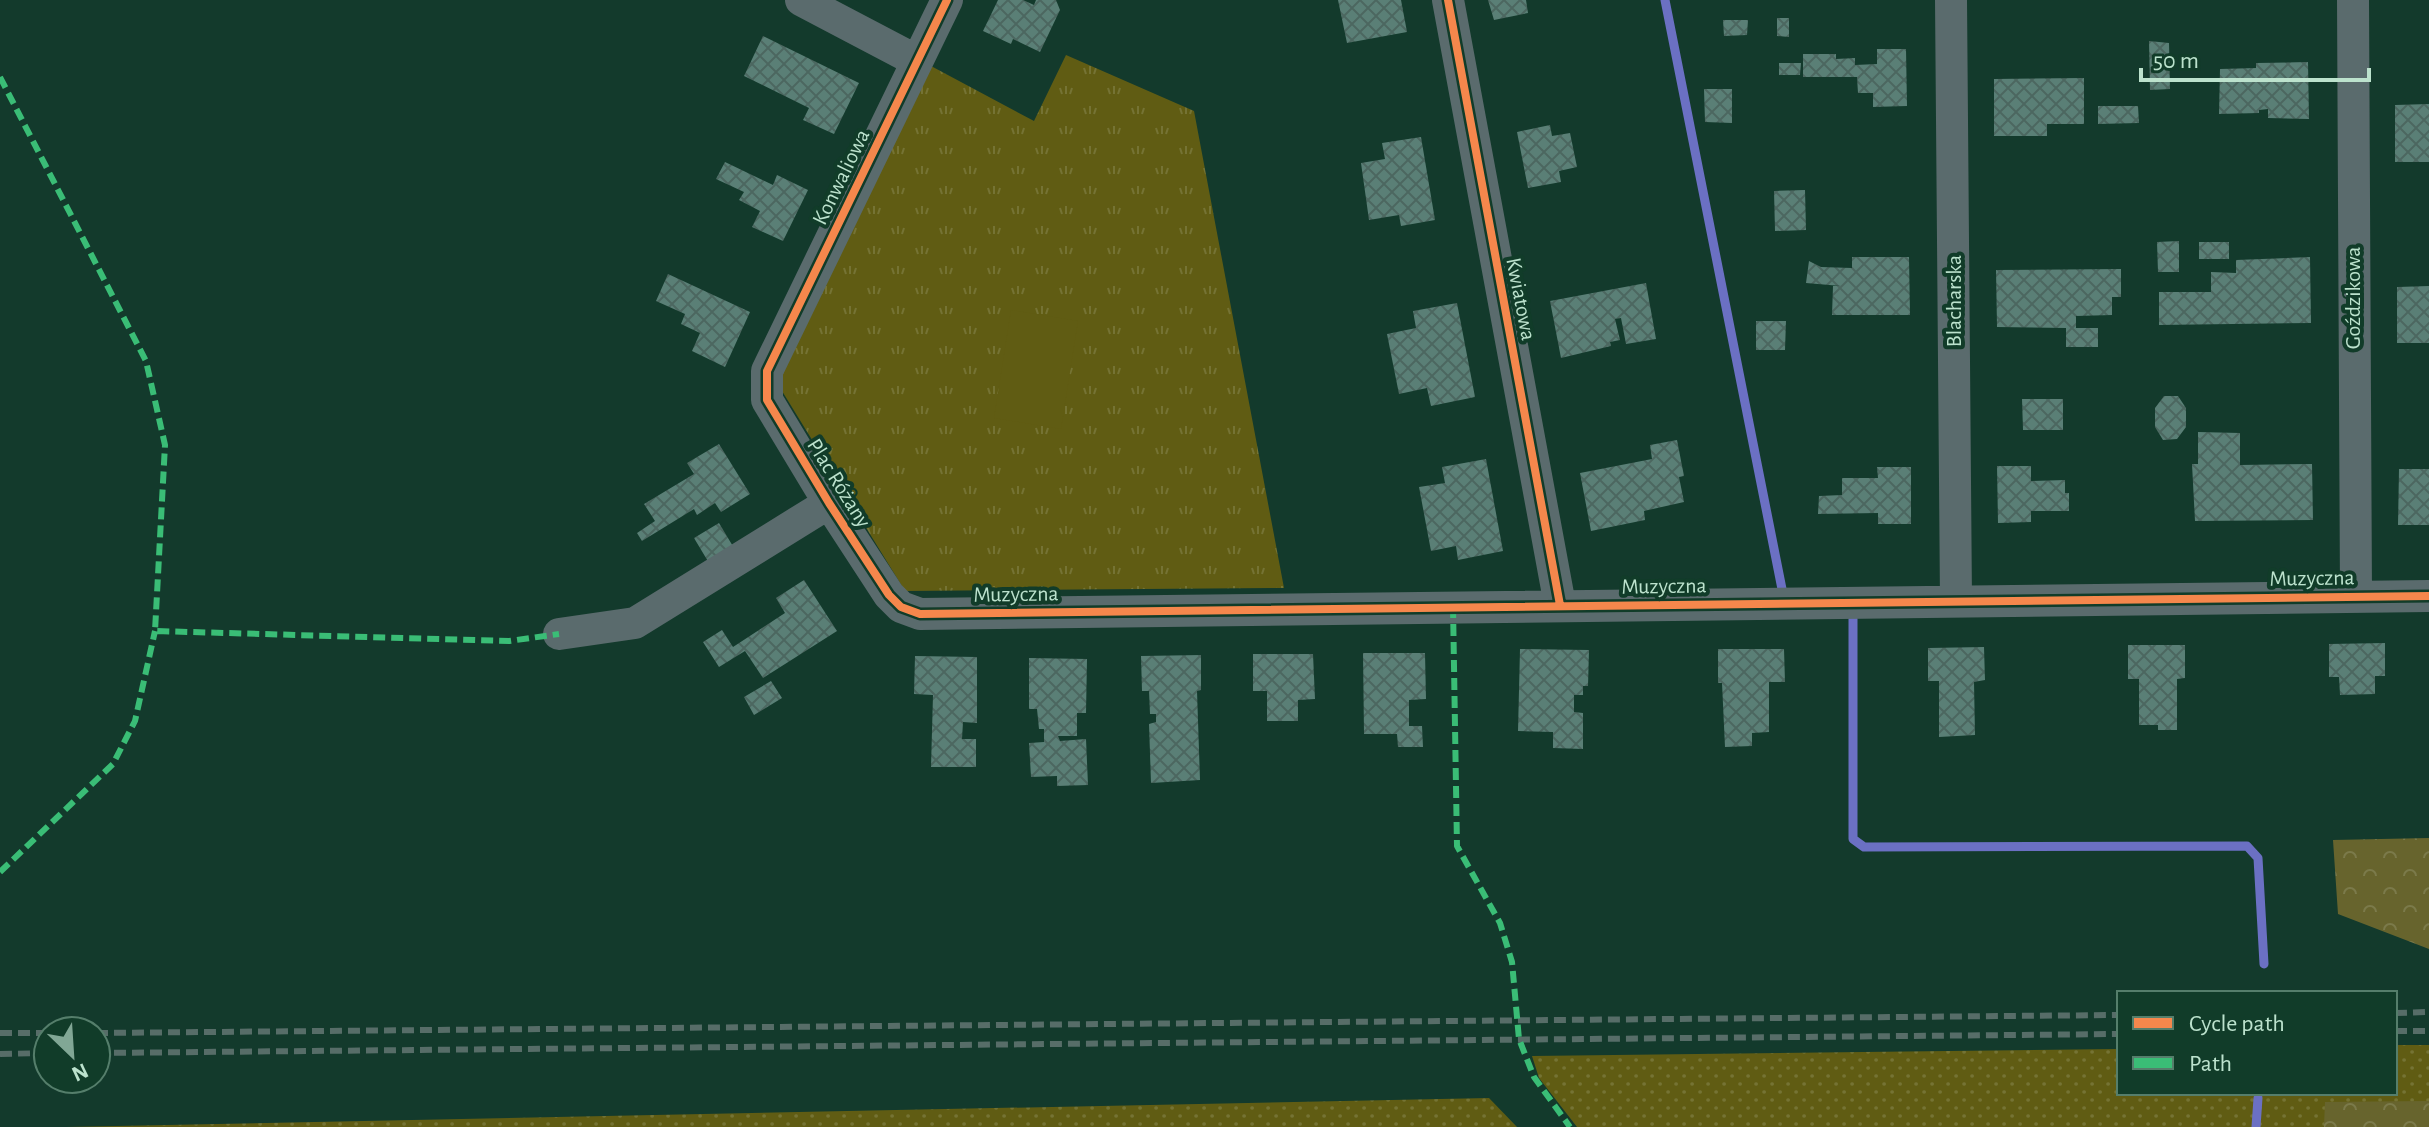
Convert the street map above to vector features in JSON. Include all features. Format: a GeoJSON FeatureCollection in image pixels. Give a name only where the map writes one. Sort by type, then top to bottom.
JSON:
{"type":"FeatureCollection","features":[{"type":"Feature","properties":{"kind":"street"},"geometry":{"type":"LineString","coordinates":[[801,0],[917,61]]}},
{"type":"Feature","properties":{"kind":"street","name":"Konwaliowa"},"geometry":{"type":"LineString","coordinates":[[767,371],[947,0]]}},
{"type":"Feature","properties":{"kind":"street","name":"Kwiatowa"},"geometry":{"type":"LineString","coordinates":[[1448,0],[1560,605]]}},
{"type":"Feature","properties":{"kind":"street","name":"Blacharska"},"geometry":{"type":"LineString","coordinates":[[1951,0],[1956,601]]}},
{"type":"Feature","properties":{"kind":"street","name":"Goździkowa"},"geometry":{"type":"LineString","coordinates":[[2353,0],[2356,596]]}},
{"type":"Feature","properties":{"kind":"street","name":"Plac Różany"},"geometry":{"type":"LineString","coordinates":[[767,371],[767,400],[829,503],[889,595],[901,607]]}},
{"type":"Feature","properties":{"kind":"street"},"geometry":{"type":"LineString","coordinates":[[559,634],[635,623],[829,503]]}},
{"type":"Feature","properties":{"kind":"street","name":"Muzyczna"},"geometry":{"type":"LineString","coordinates":[[901,607],[920,614],[2429,596]]}},
{"type":"Feature","properties":{"kind":"green space"},"geometry":{"type":"Polygon","coordinates":[[[1066,55],[1194,111],[1284,588],[905,591],[782,391],[783,369],[931,66],[1034,121],[1066,55]]]}},
{"type":"Feature","properties":{"kind":"green space"},"geometry":{"type":"Polygon","coordinates":[[[1011,310],[1078,321],[1061,429],[994,418],[1011,310]]]}},
{"type":"Feature","properties":{"kind":"green space"},"geometry":{"type":"Polygon","coordinates":[[[2429,838],[2429,949],[2338,914],[2333,840],[2429,838]]]}},
{"type":"Feature","properties":{"kind":"green space"},"geometry":{"type":"Polygon","coordinates":[[[2397,1045],[2429,1045],[2429,1127],[1577,1127],[1539,1078],[1532,1056],[2117,1049],[2117,1095],[2397,1095],[2397,1045]]]}},
{"type":"Feature","properties":{"kind":"green space"},"geometry":{"type":"Polygon","coordinates":[[[1489,1098],[1517,1127],[66,1127],[1489,1098]]]}},
{"type":"Feature","properties":{"kind":"green space"},"geometry":{"type":"Polygon","coordinates":[[[2429,1101],[2429,1127],[2324,1127],[2325,1102],[2429,1101]]]}},
{"type":"Feature","properties":{"kind":"building"},"geometry":{"type":"Polygon","coordinates":[[[998,0],[1023,0],[1034,5],[1036,0],[1056,0],[1060,10],[1040,52],[1013,39],[1011,44],[983,31],[998,0]]]}},
{"type":"Feature","properties":{"kind":"building"},"geometry":{"type":"Polygon","coordinates":[[[1338,0],[1401,0],[1407,32],[1347,43],[1338,0]]]}},
{"type":"Feature","properties":{"kind":"building"},"geometry":{"type":"Polygon","coordinates":[[[1488,0],[1526,0],[1528,13],[1494,20],[1488,0]]]}},
{"type":"Feature","properties":{"kind":"building"},"geometry":{"type":"Polygon","coordinates":[[[1777,18],[1789,18],[1789,37],[1777,36],[1777,18]]]}},
{"type":"Feature","properties":{"kind":"building"},"geometry":{"type":"Polygon","coordinates":[[[1723,20],[1748,20],[1747,35],[1724,36],[1723,20]]]}},
{"type":"Feature","properties":{"kind":"building"},"geometry":{"type":"Polygon","coordinates":[[[763,36],[859,83],[834,134],[803,120],[809,108],[744,76],[763,36]]]}},
{"type":"Feature","properties":{"kind":"building"},"geometry":{"type":"Polygon","coordinates":[[[2149,41],[2169,43],[2170,89],[2150,90],[2149,41]]]}},
{"type":"Feature","properties":{"kind":"building"},"geometry":{"type":"Polygon","coordinates":[[[1877,49],[1906,49],[1907,106],[1873,107],[1873,93],[1858,93],[1857,77],[1803,77],[1803,54],[1836,54],[1836,59],[1855,58],[1855,65],[1877,64],[1877,49]]]}},
{"type":"Feature","properties":{"kind":"building"},"geometry":{"type":"Polygon","coordinates":[[[2308,62],[2309,119],[2268,118],[2268,109],[2259,110],[2259,113],[2219,114],[2220,69],[2256,68],[2256,63],[2308,62]]]}},
{"type":"Feature","properties":{"kind":"building"},"geometry":{"type":"Polygon","coordinates":[[[1779,63],[1801,63],[1800,75],[1779,75],[1779,63]]]}},
{"type":"Feature","properties":{"kind":"building"},"geometry":{"type":"Polygon","coordinates":[[[2084,78],[2084,124],[2047,124],[2047,136],[1994,136],[1994,79],[2084,78]]]}},
{"type":"Feature","properties":{"kind":"building"},"geometry":{"type":"Polygon","coordinates":[[[1704,89],[1732,89],[1732,123],[1705,122],[1704,89]]]}},
{"type":"Feature","properties":{"kind":"building"},"geometry":{"type":"Polygon","coordinates":[[[2429,104],[2429,162],[2395,162],[2395,105],[2429,104]]]}},
{"type":"Feature","properties":{"kind":"building"},"geometry":{"type":"Polygon","coordinates":[[[2098,106],[2138,106],[2139,123],[2098,124],[2098,106]]]}},
{"type":"Feature","properties":{"kind":"building"},"geometry":{"type":"Polygon","coordinates":[[[1550,125],[1552,136],[1570,133],[1577,167],[1559,171],[1561,182],[1528,188],[1517,132],[1550,125]]]}},
{"type":"Feature","properties":{"kind":"building"},"geometry":{"type":"Polygon","coordinates":[[[1421,137],[1435,220],[1401,226],[1399,215],[1369,220],[1361,163],[1385,159],[1382,143],[1421,137]]]}},
{"type":"Feature","properties":{"kind":"building"},"geometry":{"type":"Polygon","coordinates":[[[725,162],[773,185],[777,175],[808,190],[783,241],[752,227],[760,211],[739,200],[744,192],[716,179],[725,162]]]}},
{"type":"Feature","properties":{"kind":"building"},"geometry":{"type":"Polygon","coordinates":[[[1805,190],[1806,230],[1775,231],[1774,191],[1805,190]]]}},
{"type":"Feature","properties":{"kind":"building"},"geometry":{"type":"Polygon","coordinates":[[[2179,241],[2179,272],[2158,272],[2157,242],[2179,241]]]}},
{"type":"Feature","properties":{"kind":"building"},"geometry":{"type":"Polygon","coordinates":[[[2199,242],[2229,242],[2229,259],[2199,259],[2199,242]]]}},
{"type":"Feature","properties":{"kind":"building"},"geometry":{"type":"Polygon","coordinates":[[[1852,257],[1909,257],[1910,315],[1832,315],[1833,286],[1841,286],[1806,283],[1809,261],[1821,267],[1852,268],[1852,257]]]}},
{"type":"Feature","properties":{"kind":"building"},"geometry":{"type":"Polygon","coordinates":[[[2310,257],[2311,323],[2159,325],[2159,292],[2211,292],[2211,272],[2236,273],[2236,260],[2310,257]]]}},
{"type":"Feature","properties":{"kind":"building"},"geometry":{"type":"Polygon","coordinates":[[[2121,269],[2121,297],[2112,297],[2112,315],[2076,316],[2076,328],[2098,328],[2098,347],[2066,347],[2066,328],[1997,327],[1996,270],[2121,269]]]}},
{"type":"Feature","properties":{"kind":"building"},"geometry":{"type":"Polygon","coordinates":[[[668,274],[750,312],[725,367],[692,351],[700,333],[681,324],[685,314],[656,301],[668,274]]]}},
{"type":"Feature","properties":{"kind":"building"},"geometry":{"type":"Polygon","coordinates":[[[1646,283],[1656,339],[1626,344],[1621,318],[1615,319],[1620,340],[1610,342],[1611,346],[1561,358],[1550,301],[1646,283]]]}},
{"type":"Feature","properties":{"kind":"building"},"geometry":{"type":"Polygon","coordinates":[[[2429,286],[2429,343],[2397,343],[2397,287],[2429,286]]]}},
{"type":"Feature","properties":{"kind":"building"},"geometry":{"type":"Polygon","coordinates":[[[1457,303],[1475,397],[1431,406],[1427,388],[1399,394],[1387,334],[1416,328],[1413,311],[1457,303]]]}},
{"type":"Feature","properties":{"kind":"building"},"geometry":{"type":"Polygon","coordinates":[[[1756,321],[1786,321],[1785,350],[1756,350],[1756,321]]]}},
{"type":"Feature","properties":{"kind":"building"},"geometry":{"type":"Polygon","coordinates":[[[2164,396],[2178,396],[2186,408],[2186,427],[2177,439],[2163,440],[2155,427],[2155,408],[2164,396]]]}},
{"type":"Feature","properties":{"kind":"building"},"geometry":{"type":"Polygon","coordinates":[[[2022,399],[2063,399],[2063,430],[2023,430],[2022,399]]]}},
{"type":"Feature","properties":{"kind":"building"},"geometry":{"type":"Polygon","coordinates":[[[2198,432],[2240,433],[2240,465],[2312,464],[2313,520],[2195,521],[2192,464],[2198,464],[2198,432]]]}},
{"type":"Feature","properties":{"kind":"building"},"geometry":{"type":"Polygon","coordinates":[[[1677,440],[1684,476],[1679,477],[1684,502],[1644,511],[1645,520],[1591,531],[1580,473],[1652,459],[1650,445],[1677,440]]]}},
{"type":"Feature","properties":{"kind":"building"},"geometry":{"type":"Polygon","coordinates":[[[719,444],[750,494],[721,512],[715,503],[697,515],[694,509],[642,541],[637,533],[655,521],[644,504],[694,474],[687,463],[719,444]]]}},
{"type":"Feature","properties":{"kind":"building"},"geometry":{"type":"Polygon","coordinates":[[[1486,459],[1503,551],[1458,560],[1456,546],[1431,551],[1419,487],[1445,483],[1442,467],[1486,459]]]}},
{"type":"Feature","properties":{"kind":"building"},"geometry":{"type":"Polygon","coordinates":[[[1997,466],[2031,466],[2031,481],[2065,480],[2069,511],[2031,511],[2031,522],[1998,523],[1997,466]]]}},
{"type":"Feature","properties":{"kind":"building"},"geometry":{"type":"Polygon","coordinates":[[[1877,467],[1911,467],[1911,524],[1878,524],[1878,513],[1818,514],[1819,496],[1842,495],[1842,478],[1878,478],[1877,467]]]}},
{"type":"Feature","properties":{"kind":"building"},"geometry":{"type":"Polygon","coordinates":[[[2399,469],[2429,469],[2429,525],[2398,525],[2399,469]]]}},
{"type":"Feature","properties":{"kind":"building"},"geometry":{"type":"Polygon","coordinates":[[[719,523],[734,548],[709,563],[694,538],[719,523]]]}},
{"type":"Feature","properties":{"kind":"building"},"geometry":{"type":"Polygon","coordinates":[[[804,580],[837,631],[763,678],[745,651],[719,667],[703,642],[722,630],[733,647],[785,613],[776,598],[804,580]]]}},
{"type":"Feature","properties":{"kind":"building"},"geometry":{"type":"Polygon","coordinates":[[[2385,643],[2385,676],[2375,676],[2375,694],[2340,695],[2339,677],[2329,677],[2329,644],[2385,643]]]}},
{"type":"Feature","properties":{"kind":"building"},"geometry":{"type":"Polygon","coordinates":[[[2128,645],[2185,645],[2185,678],[2177,679],[2177,730],[2158,730],[2158,725],[2139,725],[2139,679],[2128,679],[2128,645]]]}},
{"type":"Feature","properties":{"kind":"building"},"geometry":{"type":"Polygon","coordinates":[[[1984,647],[1985,680],[1974,682],[1975,735],[1939,737],[1939,681],[1928,681],[1928,648],[1984,647]]]}},
{"type":"Feature","properties":{"kind":"building"},"geometry":{"type":"Polygon","coordinates":[[[1520,649],[1589,650],[1588,686],[1583,686],[1583,695],[1574,695],[1574,712],[1583,713],[1583,749],[1553,748],[1553,732],[1518,731],[1520,649]]]}},
{"type":"Feature","properties":{"kind":"building"},"geometry":{"type":"Polygon","coordinates":[[[1718,649],[1784,649],[1785,682],[1769,682],[1769,732],[1752,733],[1752,746],[1725,747],[1722,683],[1718,683],[1718,649]]]}},
{"type":"Feature","properties":{"kind":"building"},"geometry":{"type":"Polygon","coordinates":[[[1363,653],[1425,653],[1426,699],[1409,700],[1409,726],[1422,726],[1423,747],[1398,747],[1397,734],[1364,734],[1363,653]]]}},
{"type":"Feature","properties":{"kind":"building"},"geometry":{"type":"Polygon","coordinates":[[[1253,654],[1313,654],[1315,699],[1298,700],[1298,721],[1267,721],[1267,691],[1253,691],[1253,654]]]}},
{"type":"Feature","properties":{"kind":"building"},"geometry":{"type":"Polygon","coordinates":[[[1201,655],[1201,690],[1197,691],[1200,780],[1151,783],[1149,724],[1156,722],[1156,714],[1150,714],[1149,691],[1142,691],[1141,656],[1201,655]]]}},
{"type":"Feature","properties":{"kind":"building"},"geometry":{"type":"Polygon","coordinates":[[[915,656],[977,657],[977,723],[963,722],[962,739],[976,739],[976,767],[931,767],[933,695],[914,694],[915,656]]]}},
{"type":"Feature","properties":{"kind":"building"},"geometry":{"type":"Polygon","coordinates":[[[1029,658],[1087,659],[1086,713],[1077,713],[1077,736],[1058,736],[1060,741],[1086,739],[1088,785],[1057,786],[1057,776],[1031,777],[1029,743],[1044,742],[1044,729],[1039,729],[1037,709],[1029,709],[1029,658]]]}},
{"type":"Feature","properties":{"kind":"building"},"geometry":{"type":"Polygon","coordinates":[[[771,681],[782,698],[754,715],[744,697],[771,681]]]}},
{"type":"Feature","properties":{"kind":"waterway"},"geometry":{"type":"LineString","coordinates":[[1665,0],[1782,589]]}},
{"type":"Feature","properties":{"kind":"waterway"},"geometry":{"type":"LineString","coordinates":[[1853,619],[1853,839],[1864,847],[2247,846],[2258,858],[2264,964]]}},
{"type":"Feature","properties":{"kind":"waterway"},"geometry":{"type":"LineString","coordinates":[[2256,1127],[2258,1098]]}},
{"type":"Feature","properties":{"kind":"railway"},"geometry":{"type":"LineString","coordinates":[[2397,1013],[2429,1012]]}},
{"type":"Feature","properties":{"kind":"railway"},"geometry":{"type":"LineString","coordinates":[[112,1033],[2117,1015]]}},
{"type":"Feature","properties":{"kind":"railway"},"geometry":{"type":"LineString","coordinates":[[2397,1031],[2429,1031]]}},
{"type":"Feature","properties":{"kind":"railway"},"geometry":{"type":"LineString","coordinates":[[0,1033],[32,1033]]}},
{"type":"Feature","properties":{"kind":"railway"},"geometry":{"type":"LineString","coordinates":[[112,1053],[2117,1034]]}},
{"type":"Feature","properties":{"kind":"railway"},"geometry":{"type":"LineString","coordinates":[[0,1054],[32,1053]]}},
{"type":"Feature","properties":{"kind":"marked path"},"geometry":{"type":"LineString","coordinates":[[0,77],[146,361],[165,445],[155,631],[509,641],[559,634]]}},
{"type":"Feature","properties":{"kind":"marked path"},"geometry":{"type":"LineString","coordinates":[[1453,606],[1457,846],[1500,923],[1512,962],[1519,1039],[1534,1077],[1570,1127]]}},
{"type":"Feature","properties":{"kind":"marked path"},"geometry":{"type":"LineString","coordinates":[[0,872],[113,764],[135,721],[155,631]]}},
{"type":"Feature","properties":{"kind":"cycle path"},"geometry":{"type":"LineString","coordinates":[[947,0],[767,371],[767,400],[829,503],[889,595],[901,607],[920,614],[2429,596]]}},
{"type":"Feature","properties":{"kind":"cycle path"},"geometry":{"type":"LineString","coordinates":[[1448,0],[1560,605]]}}]}
